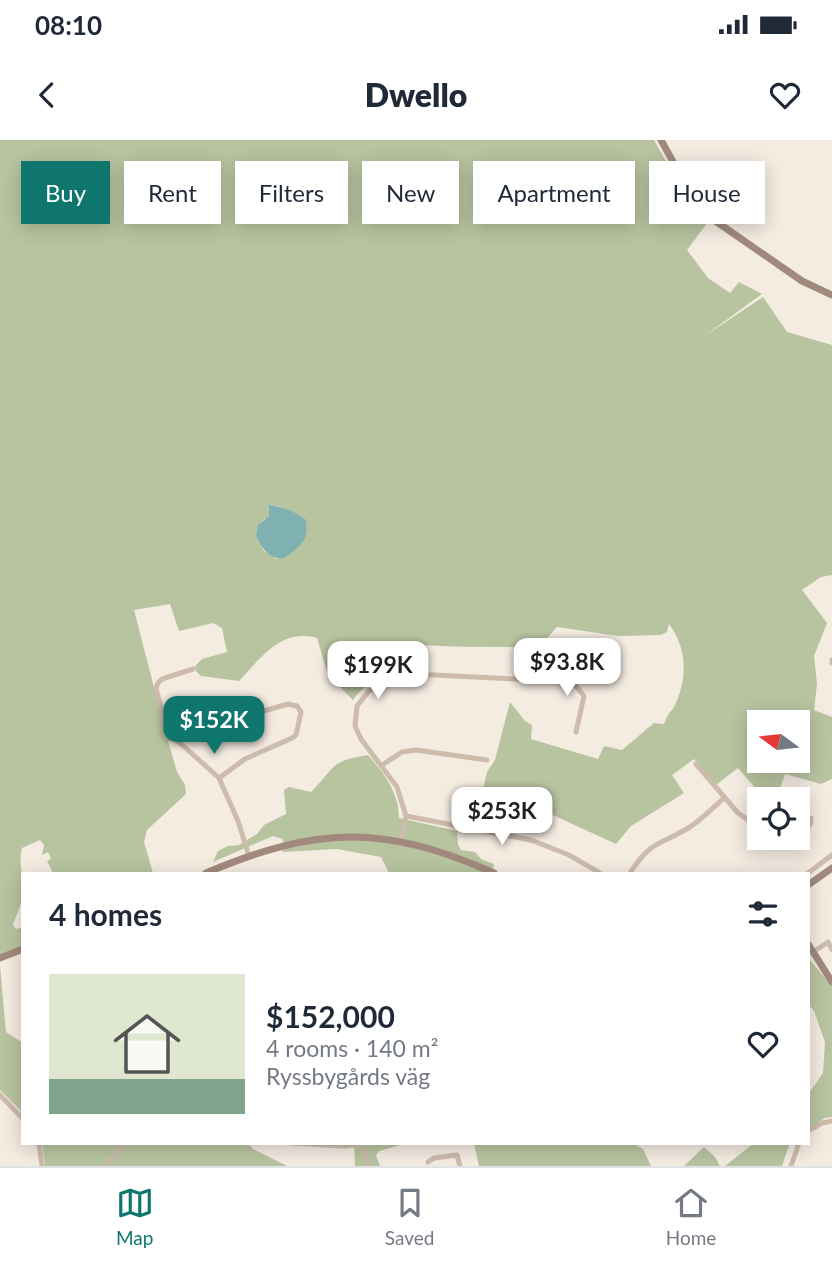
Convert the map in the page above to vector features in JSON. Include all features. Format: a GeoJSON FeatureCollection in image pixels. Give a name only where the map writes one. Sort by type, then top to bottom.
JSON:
{"type":"FeatureCollection","features":[{"type":"Feature","properties":{"kind":"main road"},"geometry":{"type":"LineString","coordinates":[[661,140],[692,195],[713,220],[802,281],[832,295]]}},
{"type":"Feature","properties":{"kind":"main road"},"geometry":{"type":"LineString","coordinates":[[209,872],[281,845],[320,838],[366,837],[401,841],[447,854],[492,872]]}},
{"type":"Feature","properties":{"kind":"main road"},"geometry":{"type":"LineString","coordinates":[[810,884],[832,868]]}},
{"type":"Feature","properties":{"kind":"main road"},"geometry":{"type":"LineString","coordinates":[[810,949],[832,982]]}},
{"type":"Feature","properties":{"kind":"main road"},"geometry":{"type":"LineString","coordinates":[[0,958],[21,950]]}},
{"type":"Feature","properties":{"kind":"street"},"geometry":{"type":"LineString","coordinates":[[193,669],[162,679],[156,688],[170,732],[219,778],[243,834],[249,856]]}},
{"type":"Feature","properties":{"kind":"street"},"geometry":{"type":"LineString","coordinates":[[401,841],[406,816],[397,787],[361,739],[355,726],[357,706],[369,691],[377,686],[414,674],[498,680],[534,678],[571,685],[579,689],[584,696],[576,732]]}},
{"type":"Feature","properties":{"kind":"street"},"geometry":{"type":"LineString","coordinates":[[219,778],[245,758],[296,735],[301,712],[297,706],[288,704],[250,715]]}},
{"type":"Feature","properties":{"kind":"street"},"geometry":{"type":"LineString","coordinates":[[382,765],[402,752],[416,750],[487,760]]}},
{"type":"Feature","properties":{"kind":"street"},"geometry":{"type":"LineString","coordinates":[[696,764],[724,798],[747,819]]}},
{"type":"Feature","properties":{"kind":"street"},"geometry":{"type":"LineString","coordinates":[[631,872],[641,855],[652,845],[695,823],[724,798]]}},
{"type":"Feature","properties":{"kind":"street"},"geometry":{"type":"LineString","coordinates":[[406,816],[531,840],[569,855],[598,872]]}},
{"type":"Feature","properties":{"kind":"street"},"geometry":{"type":"LineString","coordinates":[[810,825],[811,818]]}},
{"type":"Feature","properties":{"kind":"street"},"geometry":{"type":"LineString","coordinates":[[809,872],[832,855]]}},
{"type":"Feature","properties":{"kind":"street"},"geometry":{"type":"LineString","coordinates":[[810,949],[828,942],[832,949]]}},
{"type":"Feature","properties":{"kind":"street"},"geometry":{"type":"LineString","coordinates":[[0,1095],[21,1117]]}},
{"type":"Feature","properties":{"kind":"street"},"geometry":{"type":"LineString","coordinates":[[810,1130],[832,1121]]}},
{"type":"Feature","properties":{"kind":"street"},"geometry":{"type":"LineString","coordinates":[[39,1145],[42,1166]]}},
{"type":"Feature","properties":{"kind":"street"},"geometry":{"type":"LineString","coordinates":[[106,1166],[121,1145]]}},
{"type":"Feature","properties":{"kind":"street"},"geometry":{"type":"LineString","coordinates":[[363,1145],[368,1166]]}},
{"type":"Feature","properties":{"kind":"street"},"geometry":{"type":"LineString","coordinates":[[791,1166],[798,1145]]}},
{"type":"Feature","properties":{"kind":"street"},"geometry":{"type":"LineString","coordinates":[[429,1162],[434,1158],[457,1155],[460,1166]]}},
{"type":"Feature","properties":{"kind":"green space"},"geometry":{"type":"Polygon","coordinates":[[[0,140],[654,140],[666,161],[649,161],[649,224],[706,224],[687,250],[708,278],[730,293],[739,282],[762,294],[703,337],[763,297],[787,332],[832,345],[832,575],[821,577],[802,590],[827,623],[814,656],[817,684],[814,710],[832,717],[832,779],[821,784],[785,774],[780,787],[755,787],[738,768],[716,785],[694,759],[672,775],[684,793],[631,826],[616,844],[531,805],[505,809],[499,794],[482,793],[487,772],[495,760],[510,702],[525,721],[532,725],[531,739],[598,759],[604,746],[622,750],[654,723],[664,724],[679,695],[684,674],[679,643],[669,624],[667,632],[661,635],[618,636],[557,627],[548,637],[543,649],[423,645],[423,672],[394,675],[375,681],[359,692],[353,700],[328,675],[317,638],[304,636],[282,641],[239,681],[201,676],[195,666],[202,659],[227,652],[222,628],[213,623],[179,631],[170,604],[134,610],[164,726],[218,723],[222,730],[222,739],[215,742],[199,738],[168,741],[186,794],[147,830],[144,842],[153,872],[52,872],[47,861],[51,859],[48,852],[42,855],[44,845],[40,840],[22,848],[21,903],[13,925],[16,929],[21,928],[21,947],[0,955],[0,140]],[[270,504],[269,516],[262,521],[256,536],[264,551],[277,559],[307,526],[280,507],[270,504]]]}},
{"type":"Feature","properties":{"kind":"green space"},"geometry":{"type":"Polygon","coordinates":[[[368,755],[385,776],[396,800],[399,818],[457,831],[461,850],[475,852],[481,859],[494,864],[492,872],[388,872],[381,857],[337,849],[282,852],[285,846],[282,839],[273,836],[213,862],[218,851],[239,845],[257,834],[264,825],[286,814],[284,790],[289,787],[311,792],[334,766],[368,755]]]}},
{"type":"Feature","properties":{"kind":"green space"},"geometry":{"type":"Polygon","coordinates":[[[810,960],[832,986],[832,1117],[810,1127],[810,1092],[823,1073],[825,1042],[810,1006],[810,960]]]}},
{"type":"Feature","properties":{"kind":"green space"},"geometry":{"type":"Polygon","coordinates":[[[0,965],[6,1032],[21,1042],[21,1111],[0,1090],[0,965]]]}},
{"type":"Feature","properties":{"kind":"green space"},"geometry":{"type":"Polygon","coordinates":[[[42,1145],[250,1145],[287,1166],[39,1166],[45,1165],[42,1145]]]}},
{"type":"Feature","properties":{"kind":"green space"},"geometry":{"type":"Polygon","coordinates":[[[354,1145],[401,1145],[379,1151],[376,1155],[380,1166],[355,1166],[354,1145]]]}},
{"type":"Feature","properties":{"kind":"green space"},"geometry":{"type":"Polygon","coordinates":[[[474,1145],[636,1145],[643,1149],[651,1166],[479,1166],[474,1145]]]}},
{"type":"Feature","properties":{"kind":"green space"},"geometry":{"type":"Polygon","coordinates":[[[751,1145],[789,1145],[782,1166],[725,1166],[751,1145]]]}},
{"type":"Feature","properties":{"kind":"green space"},"geometry":{"type":"Polygon","coordinates":[[[704,1147],[720,1166],[684,1166],[704,1147]]]}},
{"type":"Feature","properties":{"kind":"water"},"geometry":{"type":"Polygon","coordinates":[[[269,504],[292,511],[305,519],[306,532],[303,542],[284,558],[270,555],[256,536],[258,525],[269,516],[269,504]]]}}]}
